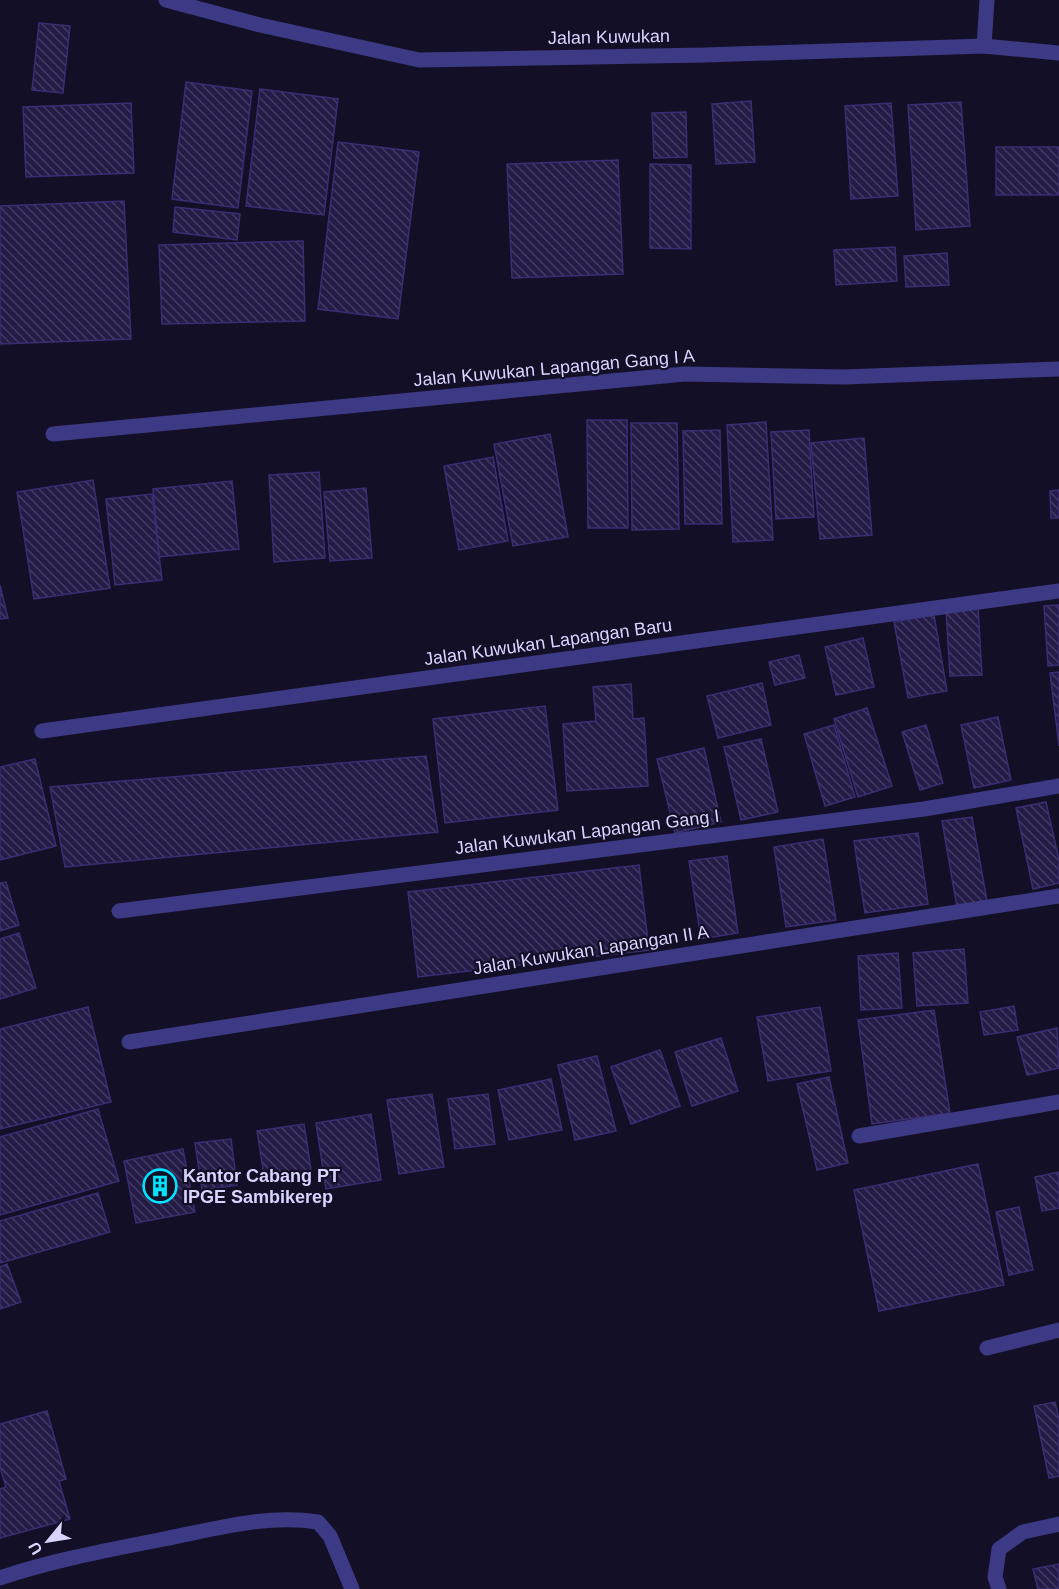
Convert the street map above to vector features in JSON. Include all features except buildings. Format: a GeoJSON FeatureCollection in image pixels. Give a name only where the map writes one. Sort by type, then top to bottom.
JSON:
{"type":"FeatureCollection","features":[{"type":"Feature","properties":{"kind":"street","name":"Jalan Kuwukan"},"geometry":{"type":"LineString","coordinates":[[166,0],[260,25],[419,60],[693,56],[984,46],[1059,53]]}},
{"type":"Feature","properties":{"kind":"street"},"geometry":{"type":"LineString","coordinates":[[984,46],[987,0]]}},
{"type":"Feature","properties":{"kind":"street","name":"Jalan Kuwukan Lapangan Gang I A"},"geometry":{"type":"LineString","coordinates":[[53,434],[685,374],[844,376],[1059,369]]}},
{"type":"Feature","properties":{"kind":"street","name":"Jalan Kuwukan Lapangan Baru"},"geometry":{"type":"LineString","coordinates":[[42,731],[1059,591]]}},
{"type":"Feature","properties":{"kind":"street","name":"Jalan Kuwukan Lapangan Gang I"},"geometry":{"type":"LineString","coordinates":[[119,911],[924,809],[1059,786]]}},
{"type":"Feature","properties":{"kind":"street","name":"Jalan Kuwukan Lapangan II A"},"geometry":{"type":"LineString","coordinates":[[129,1042],[1059,896]]}},
{"type":"Feature","properties":{"kind":"street"},"geometry":{"type":"LineString","coordinates":[[859,1136],[1059,1102]]}},
{"type":"Feature","properties":{"kind":"street"},"geometry":{"type":"LineString","coordinates":[[987,1348],[1059,1330]]}},
{"type":"Feature","properties":{"kind":"street"},"geometry":{"type":"LineString","coordinates":[[0,1578],[89,1554],[245,1523],[295,1518],[318,1522],[330,1536],[352,1589]]}},
{"type":"Feature","properties":{"kind":"street"},"geometry":{"type":"LineString","coordinates":[[999,1589],[995,1576],[999,1549],[1023,1532],[1059,1524]]}},
{"type":"Feature","properties":{"kind":"place","name":"Kantor Cabang PT IPGE Sambikerep"},"geometry":{"type":"Point","coordinates":[160,1186]}}]}
